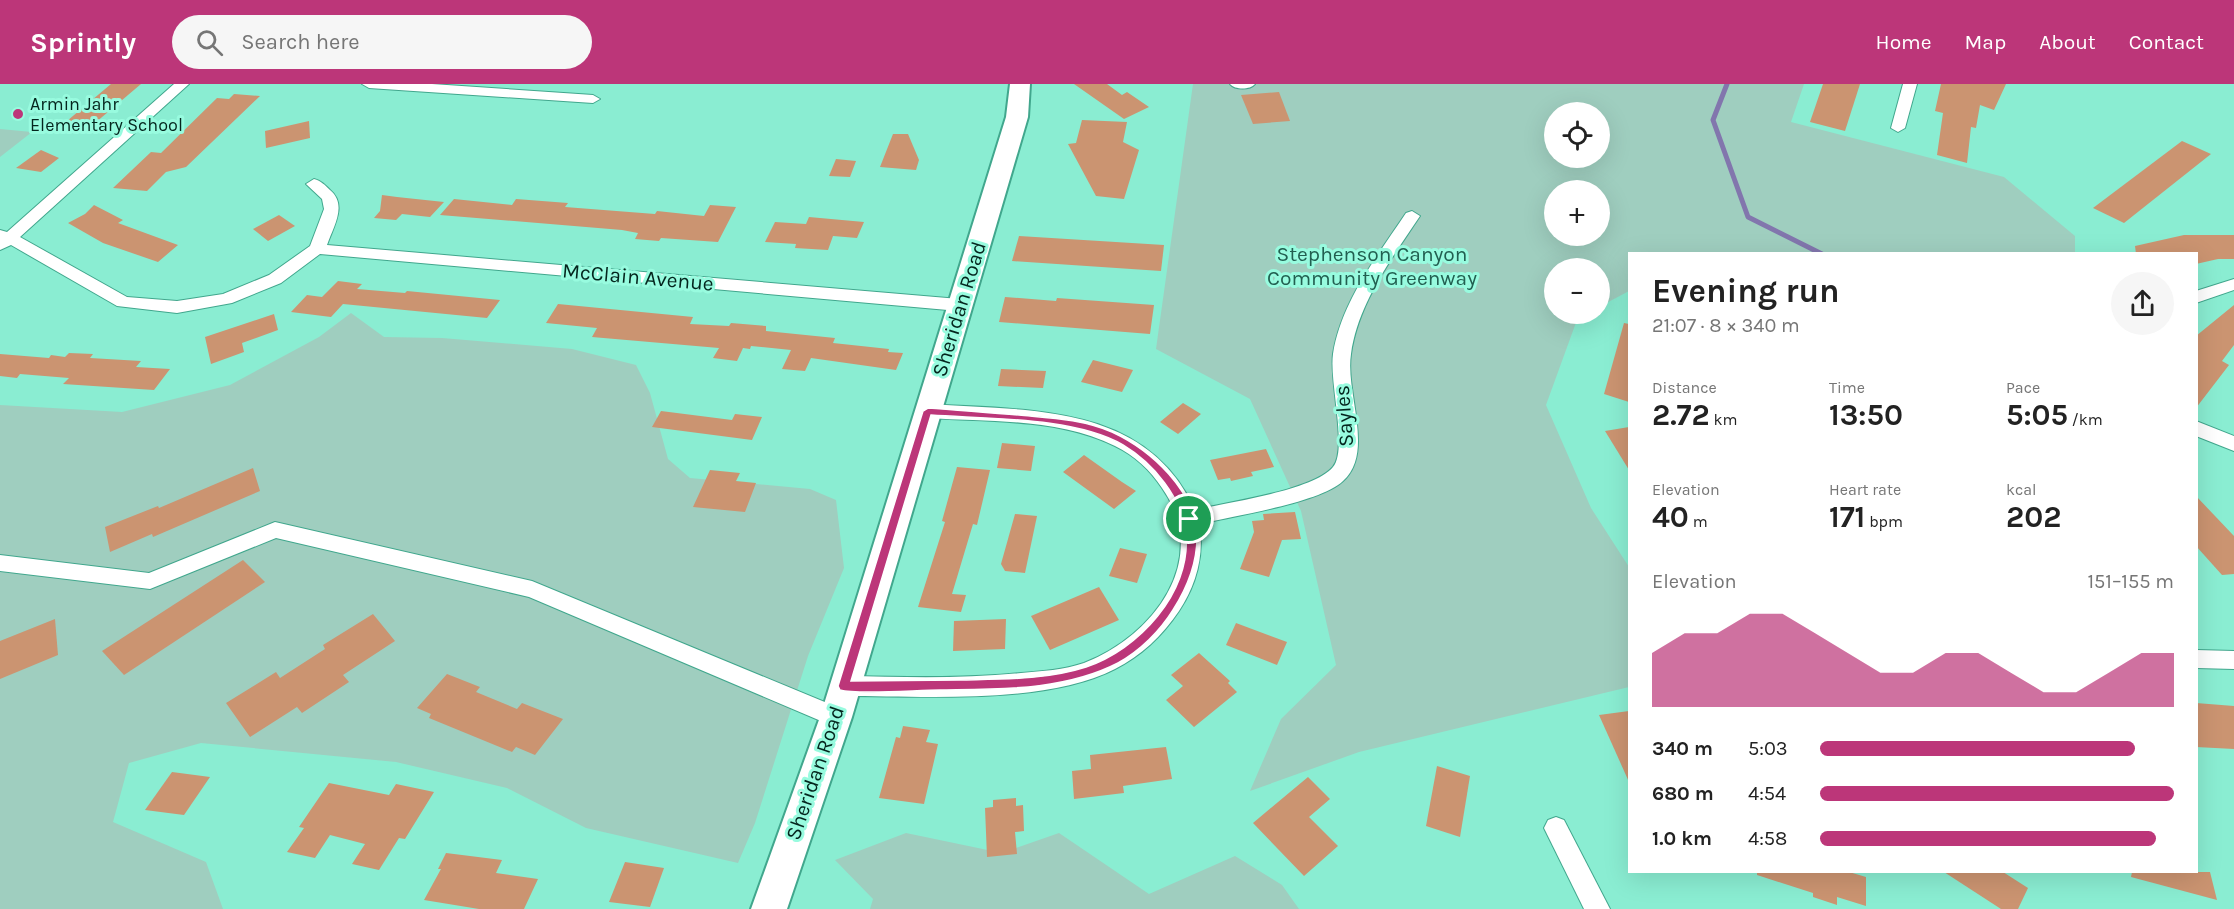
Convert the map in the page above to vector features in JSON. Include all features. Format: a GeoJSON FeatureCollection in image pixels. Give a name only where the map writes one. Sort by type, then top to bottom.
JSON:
{"type":"FeatureCollection","features":[{"type":"Feature","properties":{"kind":"main road","name":"Sheridan Road"},"geometry":{"type":"LineString","coordinates":[[769,909],[836,717],[1017,117],[1020,84]]}},
{"type":"Feature","properties":{"kind":"street"},"geometry":{"type":"LineString","coordinates":[[182,84],[3,240],[123,302],[177,306],[226,299],[275,279],[317,249],[332,209],[329,197],[314,184]]}},
{"type":"Feature","properties":{"kind":"street"},"geometry":{"type":"LineString","coordinates":[[369,84],[491,89],[526,96],[592,99]]}},
{"type":"Feature","properties":{"kind":"street"},"geometry":{"type":"LineString","coordinates":[[1237,84],[1248,84]]}},
{"type":"Feature","properties":{"kind":"street"},"geometry":{"type":"LineString","coordinates":[[1898,128],[1910,84]]}},
{"type":"Feature","properties":{"kind":"street","name":"Sayles"},"geometry":{"type":"LineString","coordinates":[[1189,519],[1309,491],[1339,475],[1348,456],[1340,373],[1350,322],[1383,261],[1412,216]]}},
{"type":"Feature","properties":{"kind":"street","name":"McClain Avenue"},"geometry":{"type":"LineString","coordinates":[[317,249],[959,305]]}},
{"type":"Feature","properties":{"kind":"street"},"geometry":{"type":"LineString","coordinates":[[2198,296],[2234,284]]}},
{"type":"Feature","properties":{"kind":"street"},"geometry":{"type":"LineString","coordinates":[[844,686],[1005,684],[1087,671],[1115,659],[1143,639],[1163,616],[1181,587],[1190,558],[1192,536],[1189,519],[1178,495],[1147,459],[1126,443],[1087,426],[1064,422],[928,411]]}},
{"type":"Feature","properties":{"kind":"street"},"geometry":{"type":"LineString","coordinates":[[2198,429],[2234,444]]}},
{"type":"Feature","properties":{"kind":"street"},"geometry":{"type":"LineString","coordinates":[[0,563],[150,581],[274,530],[532,589],[836,717]]}},
{"type":"Feature","properties":{"kind":"street"},"geometry":{"type":"LineString","coordinates":[[2198,659],[2234,660]]}},
{"type":"Feature","properties":{"kind":"street"},"geometry":{"type":"LineString","coordinates":[[1556,828],[1597,909]]}},
{"type":"Feature","properties":{"kind":"green space","name":"Stephenson Canyon Community Greenway"},"geometry":{"type":"Polygon","coordinates":[[[1193,84],[1804,84],[1791,122],[2004,177],[2075,236],[2075,252],[1628,252],[1628,292],[1610,301],[1610,258],[1544,258],[1544,324],[1575,324],[1546,405],[1591,508],[1628,565],[1628,687],[1359,752],[1250,791],[1281,719],[1336,665],[1301,511],[1250,399],[1156,349],[1193,84]]]}},
{"type":"Feature","properties":{"kind":"green space"},"geometry":{"type":"Polygon","coordinates":[[[0,129],[32,132],[0,157],[0,129]]]}},
{"type":"Feature","properties":{"kind":"green space"},"geometry":{"type":"Polygon","coordinates":[[[351,313],[384,337],[442,338],[572,349],[636,365],[650,393],[668,459],[690,478],[810,489],[836,500],[844,568],[808,656],[755,823],[738,863],[586,828],[507,788],[396,762],[201,743],[129,763],[113,822],[206,862],[223,909],[0,909],[0,405],[122,412],[230,385],[319,337],[351,313]]]}},
{"type":"Feature","properties":{"kind":"green space"},"geometry":{"type":"Polygon","coordinates":[[[906,833],[1002,853],[1059,833],[1149,894],[1235,856],[1282,885],[1299,909],[870,909],[873,899],[835,860],[906,833]]]}},
{"type":"Feature","properties":{"kind":"building"},"geometry":{"type":"Polygon","coordinates":[[[111,84],[141,84],[95,123],[67,121],[111,84]]]}},
{"type":"Feature","properties":{"kind":"building"},"geometry":{"type":"Polygon","coordinates":[[[1074,84],[1107,84],[1122,95],[1127,92],[1149,107],[1124,119],[1074,84]]]}},
{"type":"Feature","properties":{"kind":"building"},"geometry":{"type":"Polygon","coordinates":[[[1823,84],[1860,84],[1845,131],[1810,122],[1823,84]]]}},
{"type":"Feature","properties":{"kind":"building"},"geometry":{"type":"Polygon","coordinates":[[[1941,84],[2006,84],[1994,110],[1980,105],[1976,128],[1971,127],[1967,163],[1937,155],[1943,113],[1935,111],[1941,84]]]}},
{"type":"Feature","properties":{"kind":"building"},"geometry":{"type":"Polygon","coordinates":[[[1279,92],[1290,121],[1253,124],[1241,95],[1279,92]]]}},
{"type":"Feature","properties":{"kind":"building"},"geometry":{"type":"Polygon","coordinates":[[[234,94],[260,96],[186,167],[166,172],[147,191],[113,188],[151,152],[161,153],[217,98],[229,99],[234,94]]]}},
{"type":"Feature","properties":{"kind":"building"},"geometry":{"type":"Polygon","coordinates":[[[1082,120],[1127,122],[1123,142],[1139,150],[1124,199],[1096,196],[1068,144],[1076,143],[1082,120]]]}},
{"type":"Feature","properties":{"kind":"building"},"geometry":{"type":"Polygon","coordinates":[[[309,121],[310,138],[266,148],[265,131],[309,121]]]}},
{"type":"Feature","properties":{"kind":"building"},"geometry":{"type":"Polygon","coordinates":[[[893,134],[908,134],[919,160],[916,170],[880,167],[893,134]]]}},
{"type":"Feature","properties":{"kind":"building"},"geometry":{"type":"Polygon","coordinates":[[[2182,141],[2211,154],[2124,223],[2093,208],[2182,141]]]}},
{"type":"Feature","properties":{"kind":"building"},"geometry":{"type":"Polygon","coordinates":[[[41,150],[59,158],[41,172],[16,168],[41,150]]]}},
{"type":"Feature","properties":{"kind":"building"},"geometry":{"type":"Polygon","coordinates":[[[836,159],[856,161],[850,177],[829,176],[836,159]]]}},
{"type":"Feature","properties":{"kind":"building"},"geometry":{"type":"Polygon","coordinates":[[[382,195],[444,202],[430,217],[402,214],[396,220],[374,218],[380,211],[382,195]]]}},
{"type":"Feature","properties":{"kind":"building"},"geometry":{"type":"Polygon","coordinates":[[[454,199],[512,205],[516,199],[568,203],[565,207],[655,214],[657,211],[704,216],[710,205],[736,207],[718,242],[661,238],[659,241],[635,239],[638,233],[622,230],[440,215],[454,199]]]}},
{"type":"Feature","properties":{"kind":"building"},"geometry":{"type":"Polygon","coordinates":[[[94,205],[123,220],[118,223],[178,245],[158,262],[103,243],[68,223],[85,214],[94,205]]]}},
{"type":"Feature","properties":{"kind":"building"},"geometry":{"type":"Polygon","coordinates":[[[279,215],[295,226],[268,241],[253,229],[279,215]]]}},
{"type":"Feature","properties":{"kind":"building"},"geometry":{"type":"Polygon","coordinates":[[[809,217],[864,222],[857,238],[833,236],[828,250],[795,248],[796,244],[765,242],[775,222],[806,224],[809,217]]]}},
{"type":"Feature","properties":{"kind":"building"},"geometry":{"type":"Polygon","coordinates":[[[2184,235],[2234,235],[2234,259],[2218,259],[2198,264],[2198,252],[2136,252],[2135,246],[2184,235]]]}},
{"type":"Feature","properties":{"kind":"building"},"geometry":{"type":"Polygon","coordinates":[[[1019,236],[1164,245],[1161,271],[1012,261],[1019,236]]]}},
{"type":"Feature","properties":{"kind":"building"},"geometry":{"type":"Polygon","coordinates":[[[338,281],[362,284],[357,289],[405,293],[407,291],[500,300],[487,318],[343,304],[331,317],[291,312],[307,295],[322,297],[338,281]]]}},
{"type":"Feature","properties":{"kind":"building"},"geometry":{"type":"Polygon","coordinates":[[[1005,297],[1154,305],[1150,334],[999,322],[1005,297]]]}},
{"type":"Feature","properties":{"kind":"building"},"geometry":{"type":"Polygon","coordinates":[[[558,304],[693,317],[690,324],[729,326],[731,323],[766,326],[766,331],[835,338],[833,343],[889,349],[888,352],[903,353],[896,370],[811,358],[805,371],[782,369],[791,350],[751,346],[750,349],[743,348],[737,361],[713,358],[719,348],[592,337],[597,328],[546,323],[558,304]]]}},
{"type":"Feature","properties":{"kind":"building"},"geometry":{"type":"Polygon","coordinates":[[[2234,305],[2234,345],[2222,361],[2229,365],[2198,405],[2198,334],[2234,305]]]}},
{"type":"Feature","properties":{"kind":"building"},"geometry":{"type":"Polygon","coordinates":[[[274,314],[278,330],[242,343],[244,352],[211,364],[205,337],[274,314]]]}},
{"type":"Feature","properties":{"kind":"building"},"geometry":{"type":"Polygon","coordinates":[[[1624,323],[1628,324],[1628,402],[1604,394],[1624,323]]]}},
{"type":"Feature","properties":{"kind":"building"},"geometry":{"type":"Polygon","coordinates":[[[69,353],[93,354],[90,358],[141,361],[136,367],[170,369],[154,390],[63,384],[69,378],[20,374],[17,378],[0,376],[0,354],[49,358],[51,355],[65,357],[69,353]]]}},
{"type":"Feature","properties":{"kind":"building"},"geometry":{"type":"Polygon","coordinates":[[[1093,360],[1133,370],[1122,392],[1081,382],[1093,360]]]}},
{"type":"Feature","properties":{"kind":"building"},"geometry":{"type":"Polygon","coordinates":[[[1001,369],[1046,371],[1043,388],[998,386],[1001,369]]]}},
{"type":"Feature","properties":{"kind":"building"},"geometry":{"type":"Polygon","coordinates":[[[1183,403],[1201,414],[1178,434],[1160,422],[1183,403]]]}},
{"type":"Feature","properties":{"kind":"building"},"geometry":{"type":"Polygon","coordinates":[[[661,411],[732,420],[735,414],[762,417],[752,440],[652,427],[661,411]]]}},
{"type":"Feature","properties":{"kind":"building"},"geometry":{"type":"Polygon","coordinates":[[[1628,427],[1628,468],[1605,431],[1628,427]]]}},
{"type":"Feature","properties":{"kind":"building"},"geometry":{"type":"Polygon","coordinates":[[[1002,443],[1035,446],[1031,471],[997,468],[1002,443]]]}},
{"type":"Feature","properties":{"kind":"building"},"geometry":{"type":"Polygon","coordinates":[[[1266,449],[1274,467],[1251,472],[1253,476],[1231,481],[1230,478],[1218,480],[1210,460],[1266,449]]]}},
{"type":"Feature","properties":{"kind":"building"},"geometry":{"type":"Polygon","coordinates":[[[1084,455],[1136,491],[1114,509],[1063,472],[1084,455]]]}},
{"type":"Feature","properties":{"kind":"building"},"geometry":{"type":"Polygon","coordinates":[[[957,467],[990,470],[977,525],[973,524],[952,594],[966,595],[961,612],[918,607],[945,522],[942,521],[957,467]]]}},
{"type":"Feature","properties":{"kind":"building"},"geometry":{"type":"Polygon","coordinates":[[[253,468],[260,491],[153,537],[152,534],[110,552],[105,527],[158,506],[159,508],[253,468]]]}},
{"type":"Feature","properties":{"kind":"building"},"geometry":{"type":"Polygon","coordinates":[[[710,470],[740,473],[736,481],[756,483],[745,512],[693,507],[710,470]]]}},
{"type":"Feature","properties":{"kind":"building"},"geometry":{"type":"Polygon","coordinates":[[[2198,498],[2234,536],[2234,574],[2222,575],[2198,548],[2198,498]]]}},
{"type":"Feature","properties":{"kind":"building"},"geometry":{"type":"Polygon","coordinates":[[[1295,512],[1301,539],[1282,540],[1269,577],[1240,569],[1254,532],[1252,521],[1264,520],[1263,514],[1295,512]]]}},
{"type":"Feature","properties":{"kind":"building"},"geometry":{"type":"Polygon","coordinates":[[[1015,514],[1037,516],[1025,573],[1005,571],[1001,564],[1015,514]]]}},
{"type":"Feature","properties":{"kind":"building"},"geometry":{"type":"Polygon","coordinates":[[[1120,548],[1147,554],[1137,583],[1109,576],[1120,548]]]}},
{"type":"Feature","properties":{"kind":"building"},"geometry":{"type":"Polygon","coordinates":[[[243,560],[265,582],[124,675],[102,651],[243,560]]]}},
{"type":"Feature","properties":{"kind":"building"},"geometry":{"type":"Polygon","coordinates":[[[1099,587],[1119,620],[1050,650],[1031,616],[1099,587]]]}},
{"type":"Feature","properties":{"kind":"building"},"geometry":{"type":"Polygon","coordinates":[[[373,614],[395,641],[343,675],[349,682],[302,713],[297,707],[250,737],[226,703],[276,672],[280,678],[325,649],[323,645],[373,614]]]}},
{"type":"Feature","properties":{"kind":"building"},"geometry":{"type":"Polygon","coordinates":[[[55,619],[58,655],[0,679],[0,641],[55,619]]]}},
{"type":"Feature","properties":{"kind":"building"},"geometry":{"type":"Polygon","coordinates":[[[1006,619],[1005,649],[953,651],[954,621],[1006,619]]]}},
{"type":"Feature","properties":{"kind":"building"},"geometry":{"type":"Polygon","coordinates":[[[1236,623],[1287,642],[1277,665],[1226,645],[1236,623]]]}},
{"type":"Feature","properties":{"kind":"building"},"geometry":{"type":"Polygon","coordinates":[[[1199,653],[1230,681],[1228,683],[1237,692],[1194,727],[1166,700],[1183,686],[1171,675],[1199,653]]]}},
{"type":"Feature","properties":{"kind":"building"},"geometry":{"type":"Polygon","coordinates":[[[447,674],[480,687],[476,692],[517,709],[522,703],[563,719],[535,755],[516,747],[512,752],[429,718],[431,714],[417,708],[447,674]]]}},
{"type":"Feature","properties":{"kind":"building"},"geometry":{"type":"Polygon","coordinates":[[[2198,703],[2234,706],[2234,749],[2198,747],[2198,703]]]}},
{"type":"Feature","properties":{"kind":"building"},"geometry":{"type":"Polygon","coordinates":[[[1628,711],[1628,780],[1599,715],[1628,711]]]}},
{"type":"Feature","properties":{"kind":"building"},"geometry":{"type":"Polygon","coordinates":[[[903,726],[930,730],[926,742],[938,744],[924,804],[879,798],[896,737],[900,738],[903,726]]]}},
{"type":"Feature","properties":{"kind":"building"},"geometry":{"type":"Polygon","coordinates":[[[1166,747],[1172,779],[1123,786],[1124,793],[1074,799],[1072,771],[1091,769],[1090,755],[1166,747]]]}},
{"type":"Feature","properties":{"kind":"building"},"geometry":{"type":"Polygon","coordinates":[[[1437,766],[1470,776],[1460,837],[1426,826],[1437,766]]]}},
{"type":"Feature","properties":{"kind":"building"},"geometry":{"type":"Polygon","coordinates":[[[172,772],[210,777],[184,815],[145,810],[172,772]]]}},
{"type":"Feature","properties":{"kind":"building"},"geometry":{"type":"Polygon","coordinates":[[[1308,777],[1330,799],[1309,817],[1338,846],[1304,876],[1253,823],[1308,777]]]}},
{"type":"Feature","properties":{"kind":"building"},"geometry":{"type":"Polygon","coordinates":[[[329,783],[389,795],[396,784],[434,792],[405,839],[399,838],[379,870],[352,864],[365,844],[330,835],[315,858],[287,852],[304,828],[299,827],[329,783]]]}},
{"type":"Feature","properties":{"kind":"building"},"geometry":{"type":"Polygon","coordinates":[[[1016,798],[1016,806],[1023,805],[1024,831],[1015,832],[1017,854],[987,857],[985,808],[993,807],[993,800],[1016,798]]]}},
{"type":"Feature","properties":{"kind":"building"},"geometry":{"type":"Polygon","coordinates":[[[446,853],[502,860],[496,873],[538,879],[524,909],[479,909],[424,900],[441,869],[438,869],[446,853]]]}},
{"type":"Feature","properties":{"kind":"building"},"geometry":{"type":"Polygon","coordinates":[[[625,862],[664,868],[650,907],[609,902],[625,862]]]}},
{"type":"Feature","properties":{"kind":"building"},"geometry":{"type":"Polygon","coordinates":[[[2210,872],[2217,900],[2131,877],[2132,873],[2210,872]]]}},
{"type":"Feature","properties":{"kind":"building"},"geometry":{"type":"Polygon","coordinates":[[[1757,873],[1852,873],[1866,877],[1866,906],[1837,897],[1837,905],[1813,897],[1813,893],[1757,875],[1757,873]]]}},
{"type":"Feature","properties":{"kind":"building"},"geometry":{"type":"Polygon","coordinates":[[[1946,873],[2005,873],[2028,888],[2018,909],[2001,909],[1946,873]]]}},
{"type":"Feature","properties":{"kind":"waterway"},"geometry":{"type":"LineString","coordinates":[[1727,84],[1713,120],[1748,217],[1818,252]]}},
{"type":"Feature","properties":{"kind":"place","name":"Armin Jahr Elementary School"},"geometry":{"type":"Point","coordinates":[18,114]}},
{"type":"Feature","properties":{"kind":"route"},"geometry":{"type":"LineString","coordinates":[[928,411],[1064,422],[1087,426],[1107,434],[1126,443],[1164,476],[1178,495],[1189,519],[1192,536],[1190,558],[1181,587],[1163,616],[1143,639],[1115,659],[1087,671],[1055,679],[1005,684],[844,686],[928,411]]}}]}
